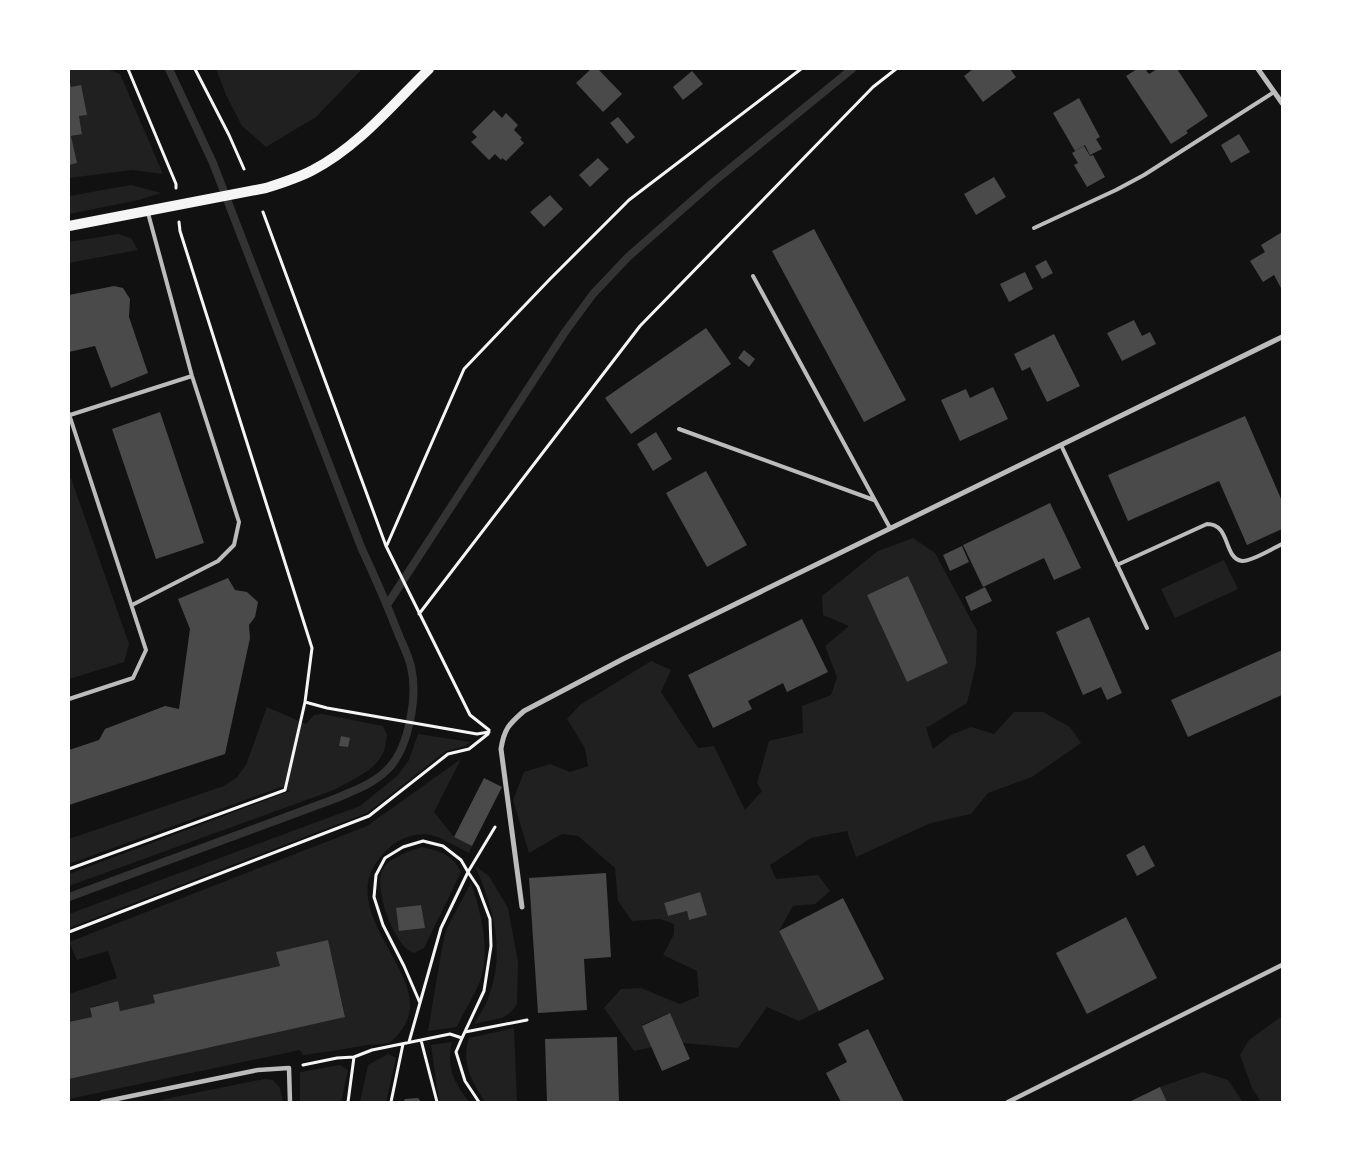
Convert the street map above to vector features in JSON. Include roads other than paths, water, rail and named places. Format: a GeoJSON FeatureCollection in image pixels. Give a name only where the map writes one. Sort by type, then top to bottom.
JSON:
{"type":"FeatureCollection","features":[{"type":"Feature","properties":{"kind":"main road"},"geometry":{"type":"LineString","coordinates":[[69,226],[266,188],[306,174],[337,156],[361,136],[429,69]]}},
{"type":"Feature","properties":{"kind":"street"},"geometry":{"type":"LineString","coordinates":[[1258,69],[1282,103]]}},
{"type":"Feature","properties":{"kind":"street"},"geometry":{"type":"LineString","coordinates":[[522,907],[501,749],[504,733],[511,722],[524,711],[623,659],[1282,337]]}},
{"type":"Feature","properties":{"kind":"street"},"geometry":{"type":"LineString","coordinates":[[1008,1102],[1282,965]]}},
{"type":"Feature","properties":{"kind":"street"},"geometry":{"type":"LineString","coordinates":[[102,1102],[258,1070],[289,1068],[290,1102]]}},
{"type":"Feature","properties":{"kind":"lane"},"geometry":{"type":"LineString","coordinates":[[1034,228],[1144,175],[1274,92]]}},
{"type":"Feature","properties":{"kind":"lane"},"geometry":{"type":"LineString","coordinates":[[132,605],[218,561],[234,545],[239,522],[192,376],[148,212]]}},
{"type":"Feature","properties":{"kind":"lane"},"geometry":{"type":"LineString","coordinates":[[753,276],[890,528]]}},
{"type":"Feature","properties":{"kind":"lane"},"geometry":{"type":"LineString","coordinates":[[69,699],[133,678],[146,650],[69,415],[192,376]]}},
{"type":"Feature","properties":{"kind":"lane"},"geometry":{"type":"LineString","coordinates":[[679,429],[874,500]]}},
{"type":"Feature","properties":{"kind":"lane"},"geometry":{"type":"LineString","coordinates":[[1061,445],[1147,628]]}},
{"type":"Feature","properties":{"kind":"lane"},"geometry":{"type":"LineString","coordinates":[[1117,565],[1207,524],[1219,526],[1236,558],[1242,561],[1282,544]]}},
{"type":"Feature","properties":{"kind":"waterway"},"geometry":{"type":"LineString","coordinates":[[69,897],[337,798],[370,783],[382,775],[395,761],[406,736],[412,707],[413,679],[408,656],[361,547],[213,163],[169,69]]}},
{"type":"Feature","properties":{"kind":"waterway"},"geometry":{"type":"LineString","coordinates":[[387,605],[565,332],[593,294],[628,257],[711,184],[852,69]]}}]}
